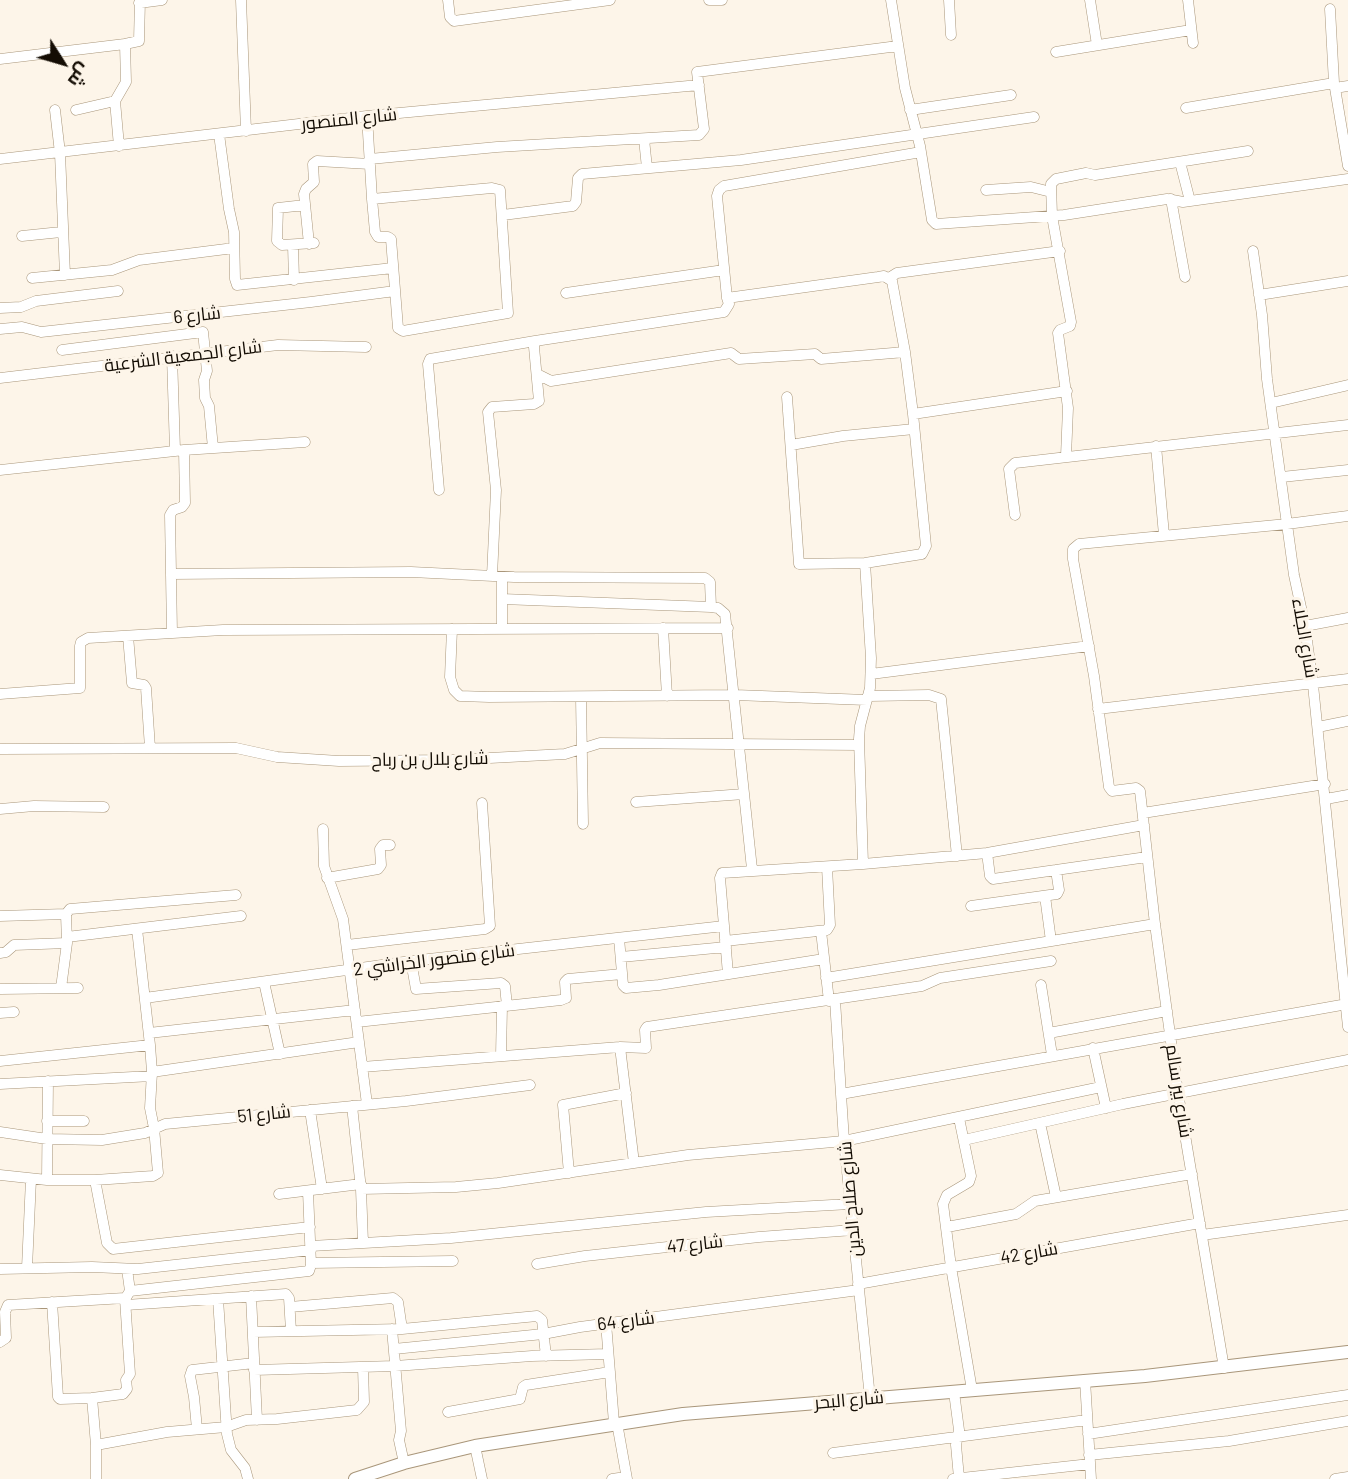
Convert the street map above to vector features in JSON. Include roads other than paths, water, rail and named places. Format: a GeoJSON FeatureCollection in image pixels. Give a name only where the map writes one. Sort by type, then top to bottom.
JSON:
{"type":"FeatureCollection","features":[{"type":"Feature","properties":{"kind":"street"},"geometry":{"type":"LineString","coordinates":[[0,59],[139,41],[140,1],[162,0]]}},
{"type":"Feature","properties":{"kind":"street"},"geometry":{"type":"LineString","coordinates":[[241,0],[246,131]]}},
{"type":"Feature","properties":{"kind":"street"},"geometry":{"type":"LineString","coordinates":[[448,0],[450,17],[454,21],[610,0]]}},
{"type":"Feature","properties":{"kind":"street"},"geometry":{"type":"LineString","coordinates":[[709,0],[722,0]]}},
{"type":"Feature","properties":{"kind":"street"},"geometry":{"type":"LineString","coordinates":[[891,0],[933,222],[940,224],[1052,216],[1171,199],[1183,202],[1348,179]]}},
{"type":"Feature","properties":{"kind":"street"},"geometry":{"type":"LineString","coordinates":[[949,0],[951,35]]}},
{"type":"Feature","properties":{"kind":"street"},"geometry":{"type":"LineString","coordinates":[[1090,0],[1097,45]]}},
{"type":"Feature","properties":{"kind":"street"},"geometry":{"type":"LineString","coordinates":[[1188,0],[1193,43]]}},
{"type":"Feature","properties":{"kind":"street"},"geometry":{"type":"LineString","coordinates":[[1330,9],[1334,86],[1348,166]]}},
{"type":"Feature","properties":{"kind":"street"},"geometry":{"type":"LineString","coordinates":[[1056,52],[1191,30]]}},
{"type":"Feature","properties":{"kind":"street"},"geometry":{"type":"LineString","coordinates":[[120,146],[116,101],[126,82],[125,44]]}},
{"type":"Feature","properties":{"kind":"street"},"geometry":{"type":"LineString","coordinates":[[305,205],[281,206],[278,209],[277,241],[282,246],[312,244],[304,191],[314,181],[312,167],[315,162],[370,161],[497,147],[703,133],[697,72],[898,46]]}},
{"type":"Feature","properties":{"kind":"street","name":"شارع المنصور"},"geometry":{"type":"LineString","coordinates":[[0,159],[367,116],[699,85]]}},
{"type":"Feature","properties":{"kind":"street"},"geometry":{"type":"LineString","coordinates":[[1186,108],[1348,86]]}},
{"type":"Feature","properties":{"kind":"street"},"geometry":{"type":"LineString","coordinates":[[910,110],[1011,95]]}},
{"type":"Feature","properties":{"kind":"street"},"geometry":{"type":"LineString","coordinates":[[76,110],[116,101]]}},
{"type":"Feature","properties":{"kind":"street"},"geometry":{"type":"LineString","coordinates":[[55,110],[60,153],[61,232],[65,275]]}},
{"type":"Feature","properties":{"kind":"street"},"geometry":{"type":"LineString","coordinates":[[367,116],[372,199],[375,234],[391,239],[399,330],[508,313],[501,191],[495,187],[372,199]]}},
{"type":"Feature","properties":{"kind":"street"},"geometry":{"type":"LineString","coordinates":[[503,215],[573,206],[576,202],[578,178],[582,174],[741,160],[1034,117]]}},
{"type":"Feature","properties":{"kind":"street"},"geometry":{"type":"LineString","coordinates":[[219,134],[234,232],[237,285],[393,268]]}},
{"type":"Feature","properties":{"kind":"street"},"geometry":{"type":"LineString","coordinates":[[644,139],[647,168]]}},
{"type":"Feature","properties":{"kind":"street"},"geometry":{"type":"LineString","coordinates":[[1066,456],[1067,391],[1058,333],[1070,326],[1071,322],[1052,216],[1051,184],[1056,179],[1086,173],[1095,176],[1248,151]]}},
{"type":"Feature","properties":{"kind":"street"},"geometry":{"type":"LineString","coordinates":[[439,490],[430,359],[724,312],[729,304],[717,196],[721,188],[921,152]]}},
{"type":"Feature","properties":{"kind":"street"},"geometry":{"type":"LineString","coordinates":[[1180,162],[1190,201]]}},
{"type":"Feature","properties":{"kind":"street"},"geometry":{"type":"LineString","coordinates":[[986,190],[1031,187],[1051,192]]}},
{"type":"Feature","properties":{"kind":"street"},"geometry":{"type":"LineString","coordinates":[[1171,199],[1185,276]]}},
{"type":"Feature","properties":{"kind":"street"},"geometry":{"type":"LineString","coordinates":[[22,236],[61,232]]}},
{"type":"Feature","properties":{"kind":"street"},"geometry":{"type":"LineString","coordinates":[[293,245],[294,280]]}},
{"type":"Feature","properties":{"kind":"street"},"geometry":{"type":"LineString","coordinates":[[32,278],[112,270],[147,258],[234,248]]}},
{"type":"Feature","properties":{"kind":"street"},"geometry":{"type":"LineString","coordinates":[[727,298],[878,277],[888,278],[897,274],[1059,251]]}},
{"type":"Feature","properties":{"kind":"street","name":"شارع الجلاء"},"geometry":{"type":"LineString","coordinates":[[1253,251],[1294,575],[1305,626],[1313,685],[1347,991],[1348,1027]]}},
{"type":"Feature","properties":{"kind":"street"},"geometry":{"type":"LineString","coordinates":[[566,293],[724,271]]}},
{"type":"Feature","properties":{"kind":"street"},"geometry":{"type":"LineString","coordinates":[[787,397],[799,564],[865,563],[918,555],[926,551],[905,352],[892,281],[888,278]]}},
{"type":"Feature","properties":{"kind":"street"},"geometry":{"type":"LineString","coordinates":[[1259,295],[1348,281]]}},
{"type":"Feature","properties":{"kind":"street","name":"شارع 6"},"geometry":{"type":"LineString","coordinates":[[0,330],[22,327],[41,332],[395,290]]}},
{"type":"Feature","properties":{"kind":"street"},"geometry":{"type":"LineString","coordinates":[[0,308],[22,307],[36,301],[118,291]]}},
{"type":"Feature","properties":{"kind":"street"},"geometry":{"type":"LineString","coordinates":[[144,321],[146,339]]}},
{"type":"Feature","properties":{"kind":"street"},"geometry":{"type":"LineString","coordinates":[[62,351],[203,332],[205,398],[209,406],[213,448]]}},
{"type":"Feature","properties":{"kind":"street"},"geometry":{"type":"LineString","coordinates":[[502,629],[502,598],[497,576],[496,490],[488,412],[492,407],[538,403],[540,395],[535,341]]}},
{"type":"Feature","properties":{"kind":"street","name":"شارع الجمعية الشرعية"},"geometry":{"type":"LineString","coordinates":[[0,377],[278,345],[366,347]]}},
{"type":"Feature","properties":{"kind":"street"},"geometry":{"type":"LineString","coordinates":[[537,374],[551,381],[731,354],[738,359],[816,354],[821,359],[905,352]]}},
{"type":"Feature","properties":{"kind":"street"},"geometry":{"type":"LineString","coordinates":[[172,356],[186,503],[173,510],[170,515],[172,633]]}},
{"type":"Feature","properties":{"kind":"street"},"geometry":{"type":"LineString","coordinates":[[1271,403],[1348,385]]}},
{"type":"Feature","properties":{"kind":"street"},"geometry":{"type":"LineString","coordinates":[[913,414],[1067,391]]}},
{"type":"Feature","properties":{"kind":"street"},"geometry":{"type":"LineString","coordinates":[[1015,514],[1010,466],[1019,462],[1348,425]]}},
{"type":"Feature","properties":{"kind":"street"},"geometry":{"type":"LineString","coordinates":[[791,445],[842,436],[914,429]]}},
{"type":"Feature","properties":{"kind":"street"},"geometry":{"type":"LineString","coordinates":[[0,470],[179,450],[305,442]]}},
{"type":"Feature","properties":{"kind":"street"},"geometry":{"type":"LineString","coordinates":[[1156,446],[1164,536]]}},
{"type":"Feature","properties":{"kind":"street"},"geometry":{"type":"LineString","coordinates":[[1282,477],[1348,470]]}},
{"type":"Feature","properties":{"kind":"street"},"geometry":{"type":"LineString","coordinates":[[1325,784],[1143,813],[1139,789],[1112,790],[1109,787],[1073,549],[1079,544],[1348,516]]}},
{"type":"Feature","properties":{"kind":"street"},"geometry":{"type":"LineString","coordinates":[[863,864],[859,745],[860,726],[871,674],[865,563]]}},
{"type":"Feature","properties":{"kind":"street"},"geometry":{"type":"LineString","coordinates":[[171,574],[386,572],[705,578],[710,582],[711,607]]}},
{"type":"Feature","properties":{"kind":"street"},"geometry":{"type":"LineString","coordinates":[[502,598],[711,607],[718,608],[725,614],[752,869]]}},
{"type":"Feature","properties":{"kind":"street"},"geometry":{"type":"LineString","coordinates":[[1305,626],[1348,618]]}},
{"type":"Feature","properties":{"kind":"street"},"geometry":{"type":"LineString","coordinates":[[663,628],[667,696]]}},
{"type":"Feature","properties":{"kind":"street"},"geometry":{"type":"LineString","coordinates":[[0,694],[80,688],[79,651],[81,642],[88,638],[223,630],[728,628]]}},
{"type":"Feature","properties":{"kind":"street"},"geometry":{"type":"LineString","coordinates":[[453,629],[450,677],[454,690],[460,696],[735,695],[868,698],[929,695],[941,699],[957,856]]}},
{"type":"Feature","properties":{"kind":"street"},"geometry":{"type":"LineString","coordinates":[[128,636],[132,683],[144,685],[146,688],[150,748]]}},
{"type":"Feature","properties":{"kind":"street"},"geometry":{"type":"LineString","coordinates":[[871,674],[1089,646]]}},
{"type":"Feature","properties":{"kind":"street"},"geometry":{"type":"LineString","coordinates":[[1098,709],[1348,679]]}},
{"type":"Feature","properties":{"kind":"street"},"geometry":{"type":"LineString","coordinates":[[581,697],[583,824]]}},
{"type":"Feature","properties":{"kind":"street"},"geometry":{"type":"LineString","coordinates":[[1318,727],[1348,721]]}},
{"type":"Feature","properties":{"kind":"street","name":"شارع بلال بن رباح"},"geometry":{"type":"LineString","coordinates":[[0,749],[236,748],[277,757],[340,761],[565,754],[600,743],[859,745]]}},
{"type":"Feature","properties":{"kind":"street"},"geometry":{"type":"LineString","coordinates":[[636,802],[744,794]]}},
{"type":"Feature","properties":{"kind":"street"},"geometry":{"type":"LineString","coordinates":[[1326,799],[1348,795]]}},
{"type":"Feature","properties":{"kind":"street"},"geometry":{"type":"LineString","coordinates":[[347,945],[485,929],[490,926],[482,803]]}},
{"type":"Feature","properties":{"kind":"street"},"geometry":{"type":"LineString","coordinates":[[0,809],[34,806],[103,807]]}},
{"type":"Feature","properties":{"kind":"street","name":"شارع بير سالم"},"geometry":{"type":"LineString","coordinates":[[1143,813],[1178,1093],[1224,1367]]}},
{"type":"Feature","properties":{"kind":"street"},"geometry":{"type":"LineString","coordinates":[[728,974],[721,875],[724,871],[827,867],[987,853],[1144,825]]}},
{"type":"Feature","properties":{"kind":"street"},"geometry":{"type":"LineString","coordinates":[[323,829],[323,857],[327,878],[343,919],[367,1104]]}},
{"type":"Feature","properties":{"kind":"street"},"geometry":{"type":"LineString","coordinates":[[327,878],[378,869],[381,866],[380,849],[383,845],[390,845]]}},
{"type":"Feature","properties":{"kind":"street"},"geometry":{"type":"LineString","coordinates":[[987,853],[990,876],[993,879],[1147,857]]}},
{"type":"Feature","properties":{"kind":"street"},"geometry":{"type":"LineString","coordinates":[[621,957],[827,930],[830,925],[827,867]]}},
{"type":"Feature","properties":{"kind":"street"},"geometry":{"type":"LineString","coordinates":[[971,906],[1059,892],[1056,870]]}},
{"type":"Feature","properties":{"kind":"street"},"geometry":{"type":"LineString","coordinates":[[1336,893],[1348,891]]}},
{"type":"Feature","properties":{"kind":"street"},"geometry":{"type":"LineString","coordinates":[[61,988],[67,940],[66,914],[70,909],[236,895]]}},
{"type":"Feature","properties":{"kind":"street"},"geometry":{"type":"LineString","coordinates":[[1045,896],[1051,941]]}},
{"type":"Feature","properties":{"kind":"street"},"geometry":{"type":"LineString","coordinates":[[0,916],[66,914]]}},
{"type":"Feature","properties":{"kind":"street"},"geometry":{"type":"LineString","coordinates":[[0,953],[5,953],[14,945],[241,916]]}},
{"type":"Feature","properties":{"kind":"street"},"geometry":{"type":"LineString","coordinates":[[826,978],[1155,924]]}},
{"type":"Feature","properties":{"kind":"street","name":"شارع منصور الخراشي 2"},"geometry":{"type":"LineString","coordinates":[[145,998],[411,961],[724,926]]}},
{"type":"Feature","properties":{"kind":"street"},"geometry":{"type":"LineString","coordinates":[[0,1175],[47,1180],[95,1180],[157,1175],[159,1169],[150,1108],[150,1045],[138,929]]}},
{"type":"Feature","properties":{"kind":"street","name":"شارع صلاح الدين"},"geometry":{"type":"LineString","coordinates":[[821,932],[826,978],[832,1000],[870,1398]]}},
{"type":"Feature","properties":{"kind":"street"},"geometry":{"type":"LineString","coordinates":[[619,938],[622,985],[626,989],[824,959]]}},
{"type":"Feature","properties":{"kind":"street"},"geometry":{"type":"LineString","coordinates":[[411,961],[416,989],[502,983],[506,989],[501,1056]]}},
{"type":"Feature","properties":{"kind":"street"},"geometry":{"type":"LineString","coordinates":[[362,1067],[621,1047],[646,1048],[645,1030],[648,1027],[925,986],[940,978],[1051,961]]}},
{"type":"Feature","properties":{"kind":"street"},"geometry":{"type":"LineString","coordinates":[[357,1023],[564,1000],[565,982],[568,979],[622,974]]}},
{"type":"Feature","properties":{"kind":"street"},"geometry":{"type":"LineString","coordinates":[[264,982],[280,1054]]}},
{"type":"Feature","properties":{"kind":"street"},"geometry":{"type":"LineString","coordinates":[[1041,985],[1052,1055]]}},
{"type":"Feature","properties":{"kind":"street"},"geometry":{"type":"LineString","coordinates":[[0,989],[78,988]]}},
{"type":"Feature","properties":{"kind":"street"},"geometry":{"type":"LineString","coordinates":[[841,1094],[1346,1004]]}},
{"type":"Feature","properties":{"kind":"street"},"geometry":{"type":"LineString","coordinates":[[149,1033],[355,1010]]}},
{"type":"Feature","properties":{"kind":"street"},"geometry":{"type":"LineString","coordinates":[[1049,1033],[1167,1011]]}},
{"type":"Feature","properties":{"kind":"street"},"geometry":{"type":"LineString","coordinates":[[0,1013],[14,1012]]}},
{"type":"Feature","properties":{"kind":"street"},"geometry":{"type":"LineString","coordinates":[[0,1084],[152,1074],[359,1042]]}},
{"type":"Feature","properties":{"kind":"street"},"geometry":{"type":"LineString","coordinates":[[0,1061],[150,1045]]}},
{"type":"Feature","properties":{"kind":"street"},"geometry":{"type":"LineString","coordinates":[[621,1047],[634,1163]]}},
{"type":"Feature","properties":{"kind":"street"},"geometry":{"type":"LineString","coordinates":[[1093,1048],[1105,1108]]}},
{"type":"Feature","properties":{"kind":"street"},"geometry":{"type":"LineString","coordinates":[[964,1140],[1105,1108],[1348,1060]]}},
{"type":"Feature","properties":{"kind":"street"},"geometry":{"type":"LineString","coordinates":[[47,1180],[48,1081]]}},
{"type":"Feature","properties":{"kind":"street","name":"شارع 51"},"geometry":{"type":"LineString","coordinates":[[0,1132],[47,1139],[102,1140],[145,1133],[165,1124],[530,1085]]}},
{"type":"Feature","properties":{"kind":"street"},"geometry":{"type":"LineString","coordinates":[[279,1194],[361,1187],[456,1187],[634,1163],[844,1141],[1101,1087]]}},
{"type":"Feature","properties":{"kind":"street"},"geometry":{"type":"LineString","coordinates":[[569,1173],[563,1105],[626,1093]]}},
{"type":"Feature","properties":{"kind":"street"},"geometry":{"type":"LineString","coordinates":[[352,1106],[361,1187],[363,1243]]}},
{"type":"Feature","properties":{"kind":"street"},"geometry":{"type":"LineString","coordinates":[[310,1110],[322,1189]]}},
{"type":"Feature","properties":{"kind":"street"},"geometry":{"type":"LineString","coordinates":[[959,1118],[970,1179],[945,1198],[943,1208],[972,1390]]}},
{"type":"Feature","properties":{"kind":"street"},"geometry":{"type":"LineString","coordinates":[[47,1121],[84,1121]]}},
{"type":"Feature","properties":{"kind":"street"},"geometry":{"type":"LineString","coordinates":[[1040,1123],[1056,1197]]}},
{"type":"Feature","properties":{"kind":"street"},"geometry":{"type":"LineString","coordinates":[[947,1227],[1017,1214],[1032,1202],[1192,1174]]}},
{"type":"Feature","properties":{"kind":"street"},"geometry":{"type":"LineString","coordinates":[[27,1268],[31,1179]]}},
{"type":"Feature","properties":{"kind":"street"},"geometry":{"type":"LineString","coordinates":[[95,1180],[107,1243],[113,1249],[310,1227]]}},
{"type":"Feature","properties":{"kind":"street"},"geometry":{"type":"LineString","coordinates":[[308,1191],[311,1266]]}},
{"type":"Feature","properties":{"kind":"street"},"geometry":{"type":"LineString","coordinates":[[0,1269],[127,1269],[311,1248],[451,1238],[706,1212],[850,1204]]}},
{"type":"Feature","properties":{"kind":"street"},"geometry":{"type":"LineString","coordinates":[[1202,1235],[1348,1214]]}},
{"type":"Feature","properties":{"kind":"street","name":"شارع 42"},"geometry":{"type":"LineString","coordinates":[[858,1287],[951,1267],[1200,1223]]}},
{"type":"Feature","properties":{"kind":"street","name":"شارع 47"},"geometry":{"type":"LineString","coordinates":[[537,1264],[585,1256],[759,1237],[853,1230]]}},
{"type":"Feature","properties":{"kind":"street"},"geometry":{"type":"LineString","coordinates":[[127,1298],[311,1266],[453,1261]]}},
{"type":"Feature","properties":{"kind":"street"},"geometry":{"type":"LineString","coordinates":[[52,1302],[58,1397],[121,1395],[127,1389],[126,1380],[131,1373],[127,1269]]}},
{"type":"Feature","properties":{"kind":"street","name":"شارع 64"},"geometry":{"type":"LineString","coordinates":[[394,1349],[543,1334],[858,1287]]}},
{"type":"Feature","properties":{"kind":"street"},"geometry":{"type":"LineString","coordinates":[[0,1342],[6,1338],[6,1306],[127,1298],[218,1299],[286,1294],[289,1298],[291,1331]]}},
{"type":"Feature","properties":{"kind":"street"},"geometry":{"type":"LineString","coordinates":[[251,1296],[257,1420]]}},
{"type":"Feature","properties":{"kind":"street"},"geometry":{"type":"LineString","coordinates":[[290,1307],[393,1298],[398,1302],[394,1349],[401,1431],[399,1440],[404,1463]]}},
{"type":"Feature","properties":{"kind":"street"},"geometry":{"type":"LineString","coordinates":[[218,1299],[226,1426],[231,1450],[245,1468],[248,1479]]}},
{"type":"Feature","properties":{"kind":"street"},"geometry":{"type":"LineString","coordinates":[[253,1332],[397,1329],[537,1316],[542,1320],[545,1356]]}},
{"type":"Feature","properties":{"kind":"street"},"geometry":{"type":"LineString","coordinates":[[606,1324],[616,1423],[627,1478],[612,1479]]}},
{"type":"Feature","properties":{"kind":"street","name":"شارع البحر"},"geometry":{"type":"LineString","coordinates":[[355,1479],[404,1463],[475,1446],[715,1410],[1085,1380],[1348,1352]]}},
{"type":"Feature","properties":{"kind":"street"},"geometry":{"type":"LineString","coordinates":[[197,1429],[191,1372],[194,1368],[395,1366],[608,1354]]}},
{"type":"Feature","properties":{"kind":"street"},"geometry":{"type":"LineString","coordinates":[[96,1445],[167,1432],[226,1426],[246,1420],[361,1408],[364,1402],[363,1367]]}},
{"type":"Feature","properties":{"kind":"street"},"geometry":{"type":"LineString","coordinates":[[448,1412],[520,1399],[526,1385],[610,1372]]}},
{"type":"Feature","properties":{"kind":"street"},"geometry":{"type":"LineString","coordinates":[[1085,1380],[1091,1479]]}},
{"type":"Feature","properties":{"kind":"street"},"geometry":{"type":"LineString","coordinates":[[954,1392],[959,1478]]}},
{"type":"Feature","properties":{"kind":"street"},"geometry":{"type":"LineString","coordinates":[[1088,1434],[1348,1395]]}},
{"type":"Feature","properties":{"kind":"street"},"geometry":{"type":"LineString","coordinates":[[92,1398],[96,1479]]}},
{"type":"Feature","properties":{"kind":"street"},"geometry":{"type":"LineString","coordinates":[[833,1453],[1087,1420]]}},
{"type":"Feature","properties":{"kind":"street"},"geometry":{"type":"LineString","coordinates":[[953,1479],[1229,1441],[1348,1421]]}},
{"type":"Feature","properties":{"kind":"street"},"geometry":{"type":"LineString","coordinates":[[475,1446],[482,1479]]}},
{"type":"Feature","properties":{"kind":"street"},"geometry":{"type":"LineString","coordinates":[[1335,1479],[1348,1477]]}}]}
